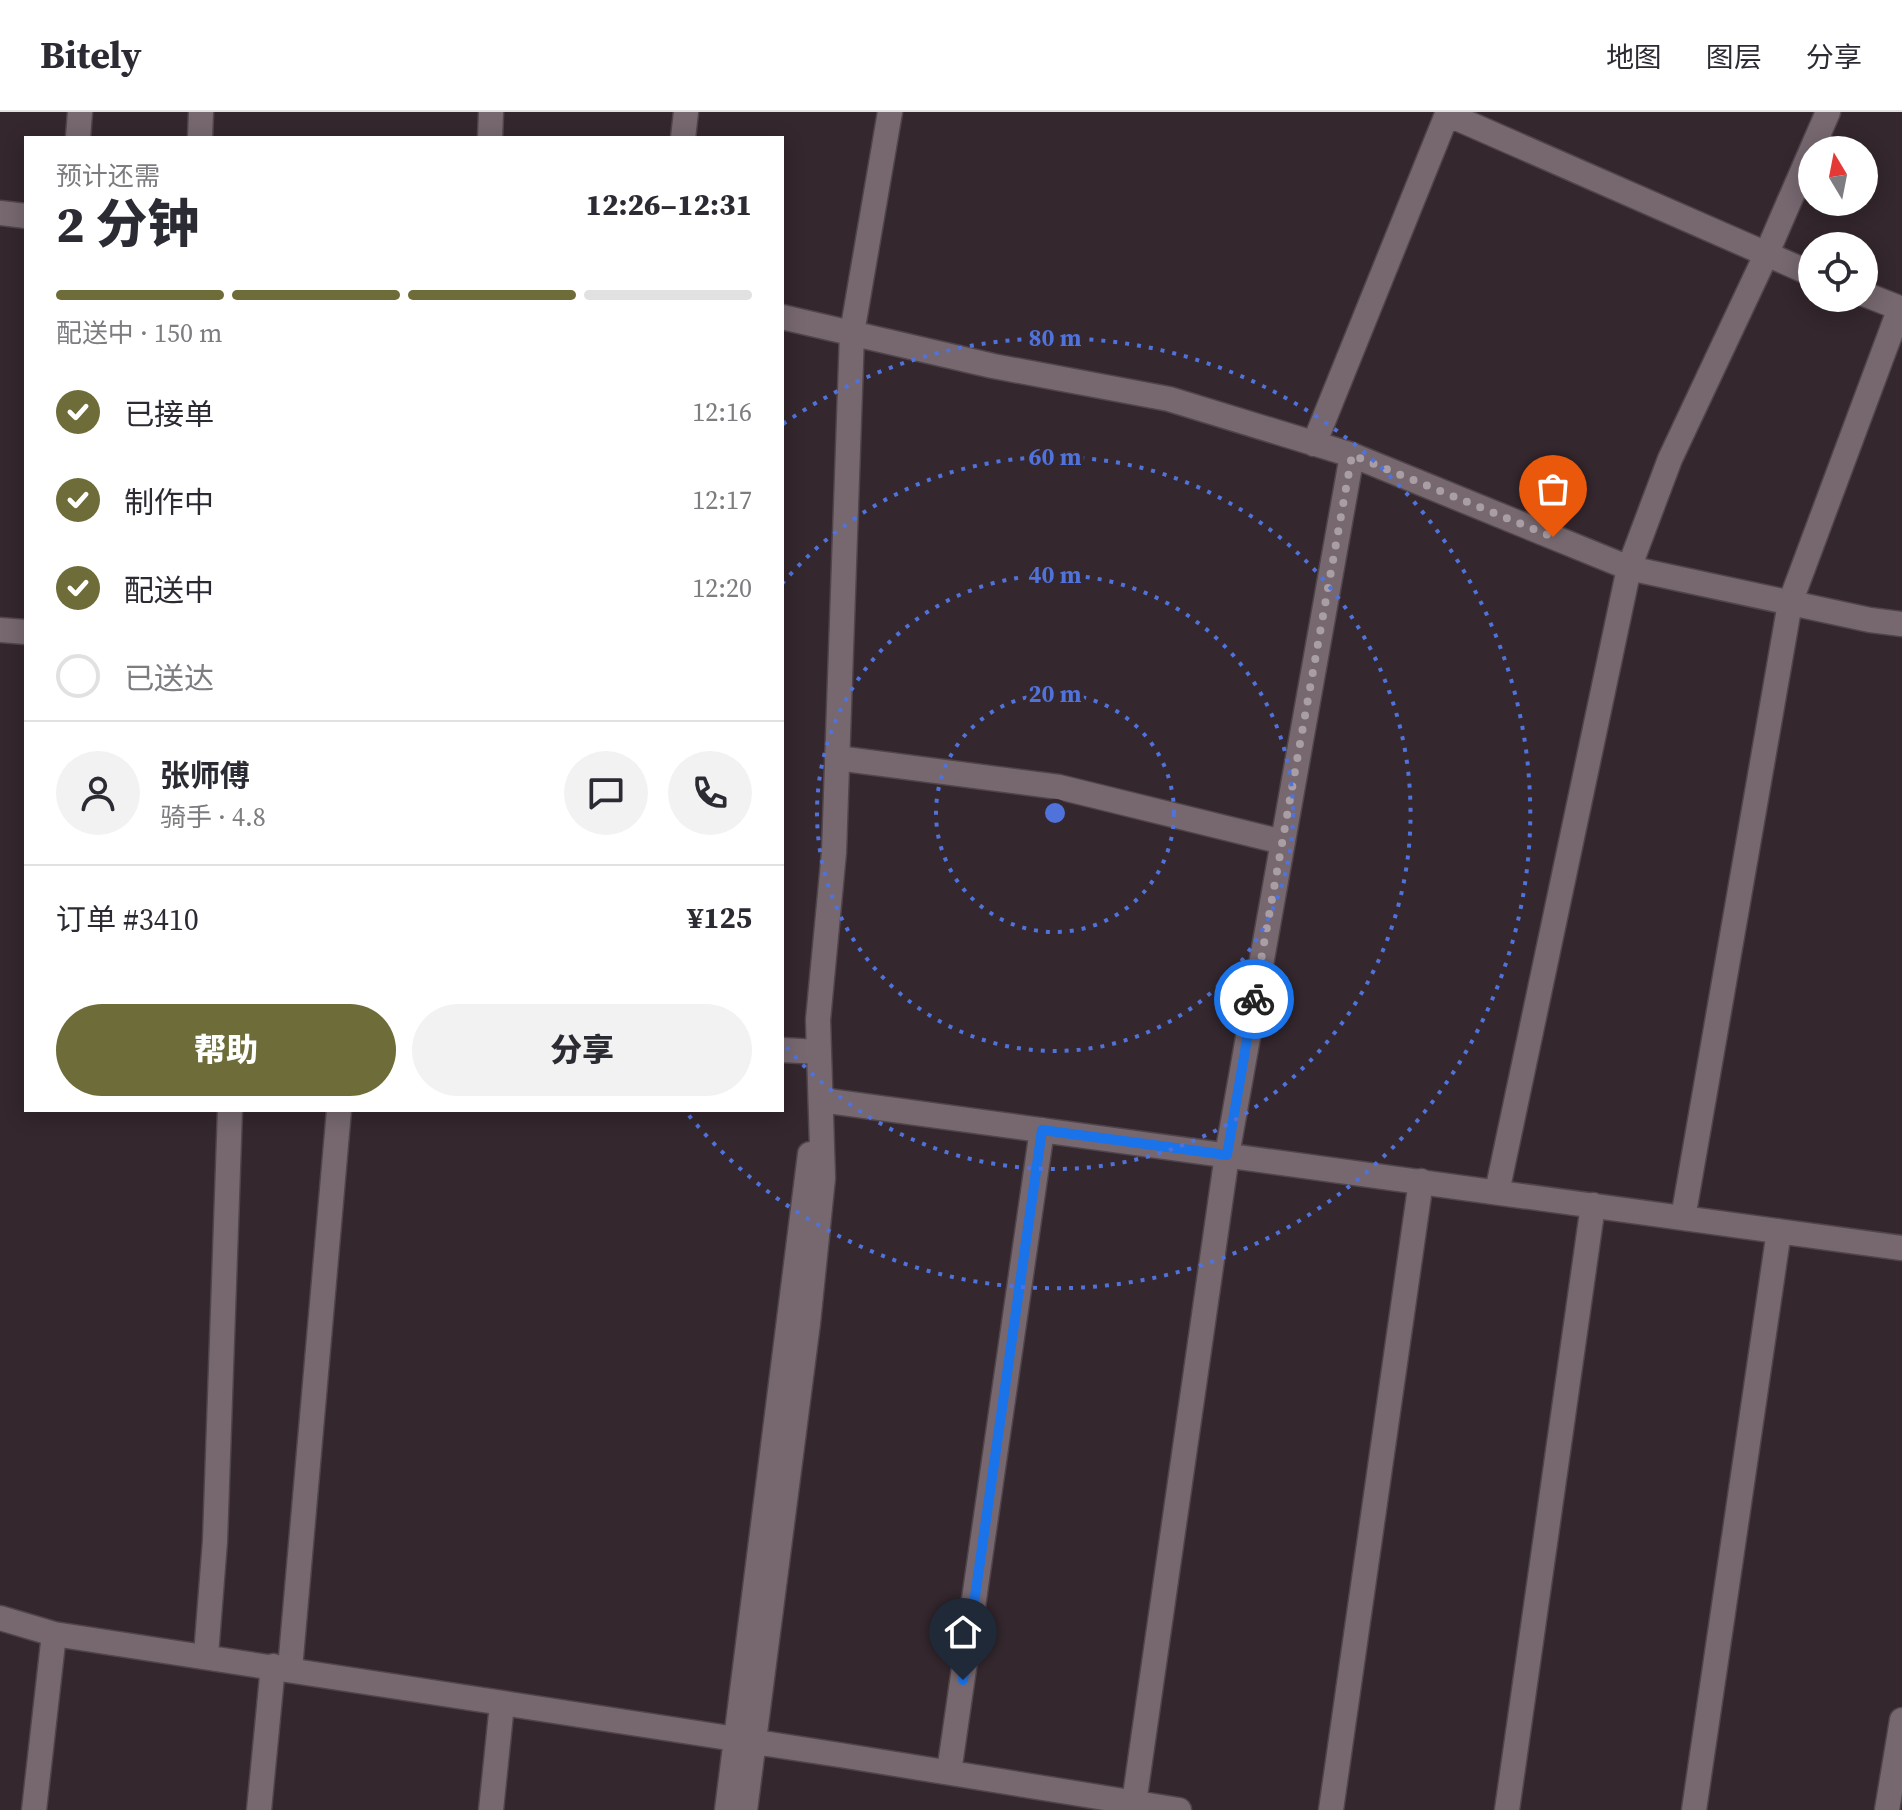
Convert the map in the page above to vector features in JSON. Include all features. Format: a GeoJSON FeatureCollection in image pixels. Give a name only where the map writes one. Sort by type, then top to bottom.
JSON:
{"type":"FeatureCollection","features":[{"type":"Feature","properties":{"kind":"street"},"geometry":{"type":"LineString","coordinates":[[78,136],[80,112]]}},
{"type":"Feature","properties":{"kind":"street"},"geometry":{"type":"LineString","coordinates":[[200,136],[201,112]]}},
{"type":"Feature","properties":{"kind":"street"},"geometry":{"type":"LineString","coordinates":[[490,136],[491,112]]}},
{"type":"Feature","properties":{"kind":"street"},"geometry":{"type":"LineString","coordinates":[[683,136],[686,112]]}},
{"type":"Feature","properties":{"kind":"street"},"geometry":{"type":"LineString","coordinates":[[745,1810],[744,1741],[807,1173],[821,1100],[818,1020],[834,852],[852,333],[890,112]]}},
{"type":"Feature","properties":{"kind":"street"},"geometry":{"type":"LineString","coordinates":[[1497,1192],[1629,568],[1670,459],[1766,255],[1828,112]]}},
{"type":"Feature","properties":{"kind":"street"},"geometry":{"type":"LineString","coordinates":[[1314,444],[1448,113],[1798,268]]}},
{"type":"Feature","properties":{"kind":"street"},"geometry":{"type":"LineString","coordinates":[[0,213],[24,216]]}},
{"type":"Feature","properties":{"kind":"street"},"geometry":{"type":"LineString","coordinates":[[1683,1218],[1790,603],[1901,309],[1878,300]]}},
{"type":"Feature","properties":{"kind":"street"},"geometry":{"type":"LineString","coordinates":[[784,317],[993,366],[1169,399],[1352,455],[1629,568],[1902,624]]}},
{"type":"Feature","properties":{"kind":"street"},"geometry":{"type":"LineString","coordinates":[[1134,1803],[1227,1155],[1352,455]]}},
{"type":"Feature","properties":{"kind":"street"},"geometry":{"type":"LineString","coordinates":[[0,630],[24,632]]}},
{"type":"Feature","properties":{"kind":"street"},"geometry":{"type":"LineString","coordinates":[[837,758],[1059,787],[1283,842]]}},
{"type":"Feature","properties":{"kind":"street"},"geometry":{"type":"LineString","coordinates":[[784,1050],[819,1052]]}},
{"type":"Feature","properties":{"kind":"street"},"geometry":{"type":"LineString","coordinates":[[821,1100],[1902,1248]]}},
{"type":"Feature","properties":{"kind":"street"},"geometry":{"type":"LineString","coordinates":[[206,1655],[215,1541],[230,1112]]}},
{"type":"Feature","properties":{"kind":"street"},"geometry":{"type":"LineString","coordinates":[[259,1810],[282,1668],[339,1112]]}},
{"type":"Feature","properties":{"kind":"street"},"geometry":{"type":"LineString","coordinates":[[949,1772],[1042,1130]]}},
{"type":"Feature","properties":{"kind":"street"},"geometry":{"type":"LineString","coordinates":[[1331,1810],[1421,1181]]}},
{"type":"Feature","properties":{"kind":"street"},"geometry":{"type":"LineString","coordinates":[[1507,1810],[1593,1205]]}},
{"type":"Feature","properties":{"kind":"street"},"geometry":{"type":"LineString","coordinates":[[1694,1810],[1779,1231]]}},
{"type":"Feature","properties":{"kind":"street"},"geometry":{"type":"LineString","coordinates":[[0,1618],[54,1634],[206,1655],[1179,1810]]}},
{"type":"Feature","properties":{"kind":"street"},"geometry":{"type":"LineString","coordinates":[[34,1810],[54,1634]]}},
{"type":"Feature","properties":{"kind":"street"},"geometry":{"type":"LineString","coordinates":[[491,1810],[502,1704]]}},
{"type":"Feature","properties":{"kind":"street"},"geometry":{"type":"LineString","coordinates":[[1887,1810],[1902,1720]]}},
{"type":"Feature","properties":{"kind":"street"},"geometry":{"type":"LineString","coordinates":[[727,1810],[744,1741]]}},
{"type":"Feature","properties":{"kind":"way so far"},"geometry":{"type":"LineString","coordinates":[[1254,999],[1352,455],[1553,537]]}},
{"type":"Feature","properties":{"kind":"route"},"geometry":{"type":"LineString","coordinates":[[963,1680],[1042,1130],[1227,1155],[1254,999]]}}]}
